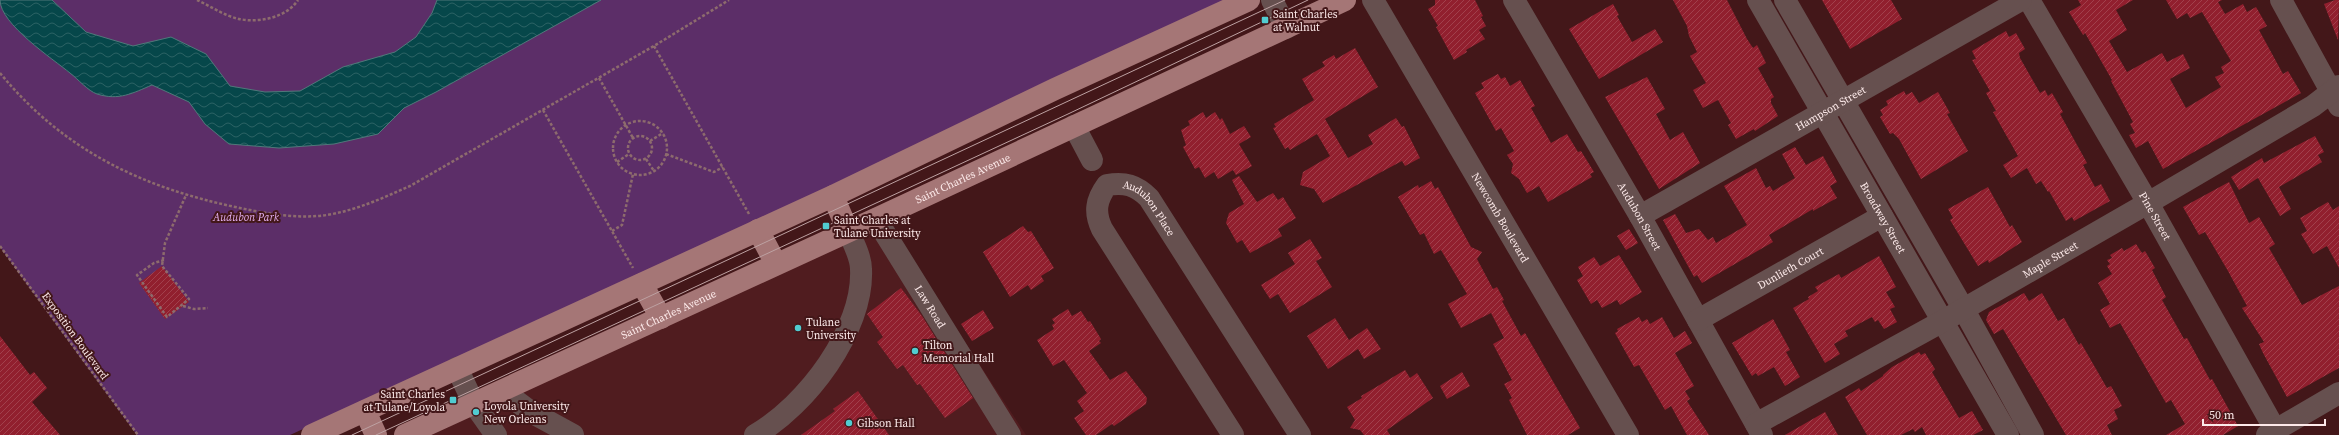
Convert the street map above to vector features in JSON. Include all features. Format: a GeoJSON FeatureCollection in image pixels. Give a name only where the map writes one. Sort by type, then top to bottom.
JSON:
{"type":"FeatureCollection","features":[{"type":"Feature","properties":{"kind":"main road"},"geometry":{"type":"LineString","coordinates":[[312,435],[833,196],[1055,89],[1249,0]]}},
{"type":"Feature","properties":{"kind":"main road","name":"Saint Charles Avenue"},"geometry":{"type":"LineString","coordinates":[[405,435],[876,219],[1344,0]]}},
{"type":"Feature","properties":{"kind":"main road"},"geometry":{"type":"LineString","coordinates":[[833,196],[848,231]]}},
{"type":"Feature","properties":{"kind":"main road"},"geometry":{"type":"LineString","coordinates":[[758,230],[776,264]]}},
{"type":"Feature","properties":{"kind":"main road"},"geometry":{"type":"LineString","coordinates":[[642,284],[660,318]]}},
{"type":"Feature","properties":{"kind":"main road"},"geometry":{"type":"LineString","coordinates":[[365,411],[376,435]]}},
{"type":"Feature","properties":{"kind":"street"},"geometry":{"type":"LineString","coordinates":[[1272,0],[1286,28]]}},
{"type":"Feature","properties":{"kind":"street","name":"Newcomb Boulevard"},"geometry":{"type":"LineString","coordinates":[[1373,0],[1628,435]]}},
{"type":"Feature","properties":{"kind":"street","name":"Audubon Street"},"geometry":{"type":"LineString","coordinates":[[1514,0],[1640,216],[1759,429]]}},
{"type":"Feature","properties":{"kind":"street","name":"Broadway Street"},"geometry":{"type":"LineString","coordinates":[[1758,0],[2008,435]]}},
{"type":"Feature","properties":{"kind":"street"},"geometry":{"type":"LineString","coordinates":[[1785,0],[1964,310],[2033,435]]}},
{"type":"Feature","properties":{"kind":"street","name":"Hampson Street"},"geometry":{"type":"LineString","coordinates":[[1640,216],[2021,0]]}},
{"type":"Feature","properties":{"kind":"street","name":"Pine Street"},"geometry":{"type":"LineString","coordinates":[[2029,0],[2148,203],[2273,433]]}},
{"type":"Feature","properties":{"kind":"street"},"geometry":{"type":"LineString","coordinates":[[2281,0],[2336,94]]}},
{"type":"Feature","properties":{"kind":"street","name":"Maple Street"},"geometry":{"type":"LineString","coordinates":[[1759,429],[2336,94]]}},
{"type":"Feature","properties":{"kind":"street"},"geometry":{"type":"LineString","coordinates":[[1074,126],[1092,160],[1099,161],[1108,187]]}},
{"type":"Feature","properties":{"kind":"street","name":"Audubon Place"},"geometry":{"type":"LineString","coordinates":[[1233,435],[1097,220],[1096,207],[1108,187],[1133,185],[1149,198],[1300,435]]}},
{"type":"Feature","properties":{"kind":"street","name":"Dunlieth Court"},"geometry":{"type":"LineString","coordinates":[[1698,320],[1882,216]]}},
{"type":"Feature","properties":{"kind":"street","name":"Law Road"},"geometry":{"type":"LineString","coordinates":[[876,219],[1010,435]]}},
{"type":"Feature","properties":{"kind":"street"},"geometry":{"type":"LineString","coordinates":[[755,435],[767,428],[796,404],[820,376],[845,336],[855,306],[862,268],[848,231]]}},
{"type":"Feature","properties":{"kind":"street"},"geometry":{"type":"LineString","coordinates":[[457,368],[474,404],[496,435]]}},
{"type":"Feature","properties":{"kind":"street"},"geometry":{"type":"LineString","coordinates":[[503,391],[531,412],[573,435]]}},
{"type":"Feature","properties":{"kind":"street"},"geometry":{"type":"LineString","coordinates":[[2273,433],[2339,393]]}},
{"type":"Feature","properties":{"kind":"path"},"geometry":{"type":"LineString","coordinates":[[197,0],[239,19],[255,20],[284,13],[298,0]]}},
{"type":"Feature","properties":{"kind":"path"},"geometry":{"type":"LineString","coordinates":[[0,73],[16,92],[87,151],[137,178],[186,196],[289,216],[326,215],[369,205],[410,186],[654,46],[729,0]]}},
{"type":"Feature","properties":{"kind":"path"},"geometry":{"type":"LineString","coordinates":[[654,46],[758,230]]}},
{"type":"Feature","properties":{"kind":"path"},"geometry":{"type":"LineString","coordinates":[[599,78],[633,138]]}},
{"type":"Feature","properties":{"kind":"path"},"geometry":{"type":"LineString","coordinates":[[543,110],[642,284]]}},
{"type":"Feature","properties":{"kind":"path"},"geometry":{"type":"LineString","coordinates":[[636,121],[646,121],[656,126],[663,134],[666,143],[666,154],[661,164],[654,171],[644,174],[633,174],[624,170],[617,162],[613,152],[613,142],[618,132],[626,124],[636,121]]}},
{"type":"Feature","properties":{"kind":"path"},"geometry":{"type":"LineString","coordinates":[[650,141],[663,134]]}},
{"type":"Feature","properties":{"kind":"path"},"geometry":{"type":"LineString","coordinates":[[642,136],[650,141],[652,151],[646,159],[637,160],[629,154],[628,145],[633,138],[642,136]]}},
{"type":"Feature","properties":{"kind":"path"},"geometry":{"type":"LineString","coordinates":[[617,162],[629,154]]}},
{"type":"Feature","properties":{"kind":"path"},"geometry":{"type":"LineString","coordinates":[[666,154],[714,172],[722,167]]}},
{"type":"Feature","properties":{"kind":"path"},"geometry":{"type":"LineString","coordinates":[[646,159],[654,171]]}},
{"type":"Feature","properties":{"kind":"path"},"geometry":{"type":"LineString","coordinates":[[612,231],[622,225],[633,174]]}},
{"type":"Feature","properties":{"kind":"path"},"geometry":{"type":"LineString","coordinates":[[164,260],[154,263],[137,275],[167,317],[189,300],[162,266],[164,260],[165,243],[186,196]]}},
{"type":"Feature","properties":{"kind":"path","name":"Exposition Boulevard"},"geometry":{"type":"LineString","coordinates":[[0,246],[138,435]]}},
{"type":"Feature","properties":{"kind":"path"},"geometry":{"type":"LineString","coordinates":[[183,306],[194,309],[208,308]]}},
{"type":"Feature","properties":{"kind":"shaded area","name":"Tulane University"},"geometry":{"type":"Polygon","coordinates":[[[882,216],[1026,435],[405,435],[882,216]]]}},
{"type":"Feature","properties":{"kind":"green space","name":"Audubon Park"},"geometry":{"type":"Polygon","coordinates":[[[0,0],[1228,0],[828,188],[290,435],[137,435],[0,247],[0,0]]]}},
{"type":"Feature","properties":{"kind":"water"},"geometry":{"type":"Polygon","coordinates":[[[0,0],[52,0],[86,32],[133,46],[171,37],[206,54],[230,86],[265,92],[300,91],[343,67],[395,52],[416,37],[432,13],[437,0],[601,0],[436,92],[404,108],[378,134],[334,144],[279,148],[229,144],[205,124],[189,102],[152,85],[126,95],[112,97],[97,94],[87,88],[40,50],[18,30],[2,9],[0,0]]]}},
{"type":"Feature","properties":{"kind":"building"},"geometry":{"type":"Polygon","coordinates":[[[1435,0],[1475,0],[1486,26],[1479,30],[1485,39],[1466,50],[1467,52],[1454,60],[1428,9],[1435,5],[1435,0]]]}},
{"type":"Feature","properties":{"kind":"building"},"geometry":{"type":"Polygon","coordinates":[[[1673,0],[1727,0],[1747,39],[1753,48],[1757,45],[1766,63],[1758,68],[1774,97],[1771,99],[1771,103],[1778,116],[1755,131],[1754,129],[1736,139],[1728,125],[1731,123],[1718,100],[1703,108],[1693,90],[1706,83],[1690,56],[1697,52],[1689,36],[1687,26],[1673,0]]]}},
{"type":"Feature","properties":{"kind":"building"},"geometry":{"type":"Polygon","coordinates":[[[1822,0],[1891,0],[1902,19],[1850,49],[1822,0]]]}},
{"type":"Feature","properties":{"kind":"building"},"geometry":{"type":"Polygon","coordinates":[[[2078,0],[2133,0],[2116,10],[2127,30],[2109,41],[2127,72],[2162,53],[2167,62],[2183,54],[2190,68],[2170,79],[2186,108],[2221,87],[2215,77],[2224,73],[2221,67],[2231,61],[2202,12],[2190,18],[2187,13],[2177,19],[2166,0],[2222,0],[2218,2],[2225,14],[2243,4],[2247,12],[2256,7],[2267,26],[2259,30],[2283,74],[2288,71],[2301,93],[2163,169],[2148,141],[2136,148],[2129,135],[2135,133],[2130,124],[2133,122],[2111,81],[2112,80],[2085,33],[2083,35],[2069,12],[2081,5],[2078,0]]]}},
{"type":"Feature","properties":{"kind":"building"},"geometry":{"type":"Polygon","coordinates":[[[2339,0],[2338,40],[2324,4],[2339,0]]]}},
{"type":"Feature","properties":{"kind":"building"},"geometry":{"type":"Polygon","coordinates":[[[1613,4],[1619,15],[1617,16],[1632,42],[1655,29],[1663,42],[1599,79],[1569,29],[1613,4]]]}},
{"type":"Feature","properties":{"kind":"building"},"geometry":{"type":"Polygon","coordinates":[[[2006,31],[2009,37],[2016,33],[2025,49],[2019,53],[2020,58],[2040,93],[2045,90],[2048,96],[2052,93],[2063,112],[2060,114],[2087,163],[2083,165],[2095,187],[2101,184],[2110,201],[2074,221],[2072,217],[2066,221],[2049,191],[2048,192],[2041,181],[2036,184],[2027,168],[2011,178],[2003,165],[2018,156],[1993,112],[1996,111],[1986,93],[1990,91],[1972,60],[1976,59],[1972,51],[2006,31]]]}},
{"type":"Feature","properties":{"kind":"building"},"geometry":{"type":"Polygon","coordinates":[[[1355,48],[1378,87],[1325,119],[1348,158],[1373,144],[1368,135],[1396,118],[1402,127],[1404,126],[1420,158],[1405,166],[1402,161],[1323,203],[1314,189],[1300,185],[1303,172],[1330,156],[1317,134],[1290,150],[1288,147],[1285,149],[1273,128],[1276,127],[1274,124],[1314,100],[1302,79],[1325,66],[1322,62],[1334,55],[1336,59],[1355,48]]]}},
{"type":"Feature","properties":{"kind":"building"},"geometry":{"type":"Polygon","coordinates":[[[1498,74],[1501,79],[1505,77],[1510,86],[1520,80],[1535,106],[1531,108],[1551,143],[1567,134],[1578,152],[1581,151],[1594,172],[1590,174],[1592,177],[1548,202],[1539,186],[1527,193],[1519,179],[1511,173],[1513,164],[1507,155],[1514,151],[1501,128],[1496,131],[1475,93],[1484,88],[1481,83],[1498,74]]]}},
{"type":"Feature","properties":{"kind":"building"},"geometry":{"type":"Polygon","coordinates":[[[1647,77],[1665,109],[1656,114],[1670,140],[1683,132],[1700,163],[1659,189],[1605,97],[1647,77]]]}},
{"type":"Feature","properties":{"kind":"building"},"geometry":{"type":"Polygon","coordinates":[[[1904,91],[1906,95],[1912,92],[1919,103],[1938,92],[1950,113],[1947,114],[1968,151],[1921,179],[1899,139],[1893,133],[1890,134],[1880,117],[1883,115],[1880,110],[1888,105],[1886,101],[1904,91]]]}},
{"type":"Feature","properties":{"kind":"building"},"geometry":{"type":"Polygon","coordinates":[[[1203,112],[1206,118],[1215,112],[1220,120],[1222,118],[1230,134],[1244,126],[1251,137],[1239,144],[1252,166],[1236,175],[1233,170],[1218,179],[1214,172],[1205,178],[1199,167],[1195,169],[1183,147],[1186,145],[1181,130],[1190,125],[1188,121],[1203,112]]]}},
{"type":"Feature","properties":{"kind":"building"},"geometry":{"type":"Polygon","coordinates":[[[2315,136],[2324,152],[2318,155],[2322,162],[2279,187],[2291,209],[2280,216],[2258,178],[2239,190],[2231,177],[2262,158],[2264,163],[2315,136]]]}},
{"type":"Feature","properties":{"kind":"building"},"geometry":{"type":"Polygon","coordinates":[[[1795,147],[1806,165],[1823,156],[1837,182],[1830,186],[1837,198],[1813,211],[1813,209],[1769,235],[1773,242],[1702,283],[1697,275],[1694,277],[1663,220],[1675,214],[1686,233],[1699,229],[1708,240],[1713,237],[1716,243],[1747,225],[1724,186],[1756,168],[1766,188],[1770,186],[1773,191],[1795,178],[1782,154],[1795,147]]]}},
{"type":"Feature","properties":{"kind":"building"},"geometry":{"type":"Polygon","coordinates":[[[1239,176],[1257,202],[1273,193],[1278,200],[1283,197],[1296,218],[1278,229],[1282,236],[1250,253],[1242,240],[1237,243],[1226,223],[1229,213],[1244,204],[1232,180],[1239,176]]]}},
{"type":"Feature","properties":{"kind":"building"},"geometry":{"type":"Polygon","coordinates":[[[1431,181],[1435,189],[1438,187],[1471,247],[1482,252],[1477,259],[1493,289],[1497,287],[1504,300],[1502,301],[1521,336],[1525,333],[1580,428],[1568,435],[1527,435],[1509,400],[1512,398],[1504,384],[1512,380],[1493,344],[1504,338],[1491,313],[1461,328],[1448,304],[1467,294],[1441,250],[1434,254],[1424,233],[1420,235],[1398,197],[1418,185],[1419,188],[1431,181]]]}},
{"type":"Feature","properties":{"kind":"building"},"geometry":{"type":"Polygon","coordinates":[[[2229,182],[2249,223],[2259,217],[2275,244],[2269,248],[2302,305],[2339,286],[2339,368],[2287,397],[2263,353],[2259,344],[2264,342],[2242,308],[2247,306],[2228,271],[2205,232],[2199,235],[2183,207],[2229,182]]]}},
{"type":"Feature","properties":{"kind":"building"},"geometry":{"type":"Polygon","coordinates":[[[1988,187],[2010,227],[2012,225],[2022,242],[1989,263],[1988,260],[1978,266],[1950,220],[1953,218],[1948,209],[1988,187]]]}},
{"type":"Feature","properties":{"kind":"building"},"geometry":{"type":"Polygon","coordinates":[[[2328,202],[2333,210],[2339,206],[2339,268],[2327,246],[2313,254],[2301,234],[2307,231],[2300,218],[2328,202]]]}},
{"type":"Feature","properties":{"kind":"building"},"geometry":{"type":"Polygon","coordinates":[[[1023,226],[1028,232],[1031,231],[1054,268],[1041,276],[1044,281],[1031,290],[1028,285],[1010,297],[983,252],[1023,226]]]}},
{"type":"Feature","properties":{"kind":"building"},"geometry":{"type":"Polygon","coordinates":[[[1629,229],[1638,243],[1626,250],[1617,236],[1629,229]]]}},
{"type":"Feature","properties":{"kind":"building"},"geometry":{"type":"Polygon","coordinates":[[[1310,239],[1322,258],[1316,261],[1332,287],[1290,313],[1278,294],[1270,299],[1261,285],[1295,264],[1288,253],[1310,239]]]}},
{"type":"Feature","properties":{"kind":"building"},"geometry":{"type":"Polygon","coordinates":[[[2136,244],[2142,253],[2145,251],[2155,268],[2152,270],[2166,297],[2162,300],[2184,339],[2187,338],[2210,380],[2212,379],[2238,426],[2223,435],[2166,435],[2185,424],[2171,400],[2166,403],[2120,323],[2110,328],[2100,310],[2110,304],[2098,283],[2112,274],[2107,266],[2110,264],[2107,260],[2112,258],[2110,255],[2122,248],[2124,251],[2136,244]]]}},
{"type":"Feature","properties":{"kind":"building"},"geometry":{"type":"Polygon","coordinates":[[[1619,255],[1642,292],[1620,305],[1617,300],[1602,308],[1597,300],[1591,304],[1577,280],[1583,276],[1578,267],[1594,257],[1600,266],[1619,255]]]}},
{"type":"Feature","properties":{"kind":"building"},"geometry":{"type":"Polygon","coordinates":[[[1879,256],[1896,287],[1886,292],[1895,307],[1890,309],[1897,322],[1884,329],[1878,320],[1875,322],[1872,317],[1845,331],[1848,336],[1834,344],[1840,354],[1825,363],[1793,308],[1809,299],[1808,297],[1818,291],[1815,287],[1839,274],[1841,278],[1879,256]]]}},
{"type":"Feature","properties":{"kind":"building"},"geometry":{"type":"Polygon","coordinates":[[[162,266],[189,302],[165,319],[139,283],[162,266]]]}},
{"type":"Feature","properties":{"kind":"building","name":"Tilton Memorial Hall"},"geometry":{"type":"Polygon","coordinates":[[[901,288],[922,316],[973,398],[945,418],[920,384],[917,385],[903,365],[897,369],[877,342],[883,337],[867,314],[901,288]]]}},
{"type":"Feature","properties":{"kind":"building"},"geometry":{"type":"Polygon","coordinates":[[[2024,293],[2029,301],[2042,293],[2058,321],[2064,318],[2079,345],[2081,343],[2107,388],[2111,386],[2122,406],[2114,410],[2118,419],[2107,425],[2112,435],[2066,435],[2003,329],[1994,334],[1986,320],[1989,312],[2024,293]]]}},
{"type":"Feature","properties":{"kind":"building"},"geometry":{"type":"Polygon","coordinates":[[[1068,309],[1072,316],[1081,311],[1088,322],[1090,321],[1101,339],[1099,341],[1101,343],[1089,351],[1110,380],[1126,371],[1147,398],[1146,404],[1114,426],[1112,424],[1096,435],[1086,435],[1074,418],[1084,411],[1077,401],[1087,393],[1064,360],[1053,366],[1037,340],[1054,329],[1052,325],[1055,323],[1052,319],[1068,309]]]}},
{"type":"Feature","properties":{"kind":"building"},"geometry":{"type":"Polygon","coordinates":[[[983,310],[994,328],[972,341],[961,324],[983,310]]]}},
{"type":"Feature","properties":{"kind":"building"},"geometry":{"type":"Polygon","coordinates":[[[1639,317],[1642,322],[1647,319],[1650,324],[1662,317],[1674,338],[1685,331],[1692,343],[1675,353],[1694,386],[1685,391],[1690,399],[1687,401],[1709,435],[1687,435],[1671,406],[1665,410],[1639,365],[1634,367],[1615,333],[1618,331],[1617,329],[1639,317]]]}},
{"type":"Feature","properties":{"kind":"building"},"geometry":{"type":"Polygon","coordinates":[[[1335,318],[1349,340],[1367,328],[1381,349],[1364,359],[1358,349],[1328,369],[1307,336],[1335,318]]]}},
{"type":"Feature","properties":{"kind":"building"},"geometry":{"type":"Polygon","coordinates":[[[1773,319],[1790,350],[1786,352],[1800,377],[1785,386],[1774,367],[1758,376],[1756,373],[1752,376],[1732,343],[1773,319]]]}},
{"type":"Feature","properties":{"kind":"building"},"geometry":{"type":"Polygon","coordinates":[[[0,336],[30,375],[34,372],[47,388],[32,402],[60,435],[0,435],[0,336]]]}},
{"type":"Feature","properties":{"kind":"building"},"geometry":{"type":"Polygon","coordinates":[[[1919,352],[1921,355],[1925,353],[1935,369],[1932,372],[1959,418],[1972,411],[1983,430],[1973,435],[1926,435],[1922,427],[1915,432],[1913,429],[1901,435],[1867,435],[1845,397],[1859,388],[1861,391],[1883,376],[1892,367],[1919,352]]]}},
{"type":"Feature","properties":{"kind":"building"},"geometry":{"type":"Polygon","coordinates":[[[1405,370],[1410,378],[1417,373],[1433,398],[1387,430],[1390,435],[1364,435],[1360,430],[1350,428],[1355,420],[1347,407],[1362,398],[1361,396],[1405,370]]]}},
{"type":"Feature","properties":{"kind":"building"},"geometry":{"type":"Polygon","coordinates":[[[1462,372],[1470,386],[1447,399],[1440,386],[1462,372]]]}},
{"type":"Feature","properties":{"kind":"building","name":"Gibson Hall"},"geometry":{"type":"Polygon","coordinates":[[[858,391],[889,435],[801,435],[835,411],[833,409],[858,391]]]}},
{"type":"Feature","properties":{"kind":"building"},"geometry":{"type":"Polygon","coordinates":[[[1825,412],[1838,435],[1785,435],[1825,412]]]}},
{"type":"Feature","properties":{"kind":"tram line"},"geometry":{"type":"LineString","coordinates":[[352,435],[1285,0]]}},
{"type":"Feature","properties":{"kind":"tram line"},"geometry":{"type":"LineString","coordinates":[[376,435],[1068,114],[1308,0]]}},
{"type":"Feature","properties":{"kind":"place","name":"Saint Charles at Walnut"},"geometry":{"type":"Point","coordinates":[1265,20]}},
{"type":"Feature","properties":{"kind":"place","name":"Saint Charles at Tulane University"},"geometry":{"type":"Point","coordinates":[826,226]}},
{"type":"Feature","properties":{"kind":"place","name":"Tulane University"},"geometry":{"type":"Point","coordinates":[798,328]}},
{"type":"Feature","properties":{"kind":"place","name":"Tilton Memorial Hall"},"geometry":{"type":"Point","coordinates":[915,351]}},
{"type":"Feature","properties":{"kind":"place","name":"Saint Charles at Tulane/Loyola"},"geometry":{"type":"Point","coordinates":[453,400]}},
{"type":"Feature","properties":{"kind":"place","name":"Loyola University New Orleans"},"geometry":{"type":"Point","coordinates":[476,412]}},
{"type":"Feature","properties":{"kind":"place","name":"Gibson Hall"},"geometry":{"type":"Point","coordinates":[849,423]}}]}
